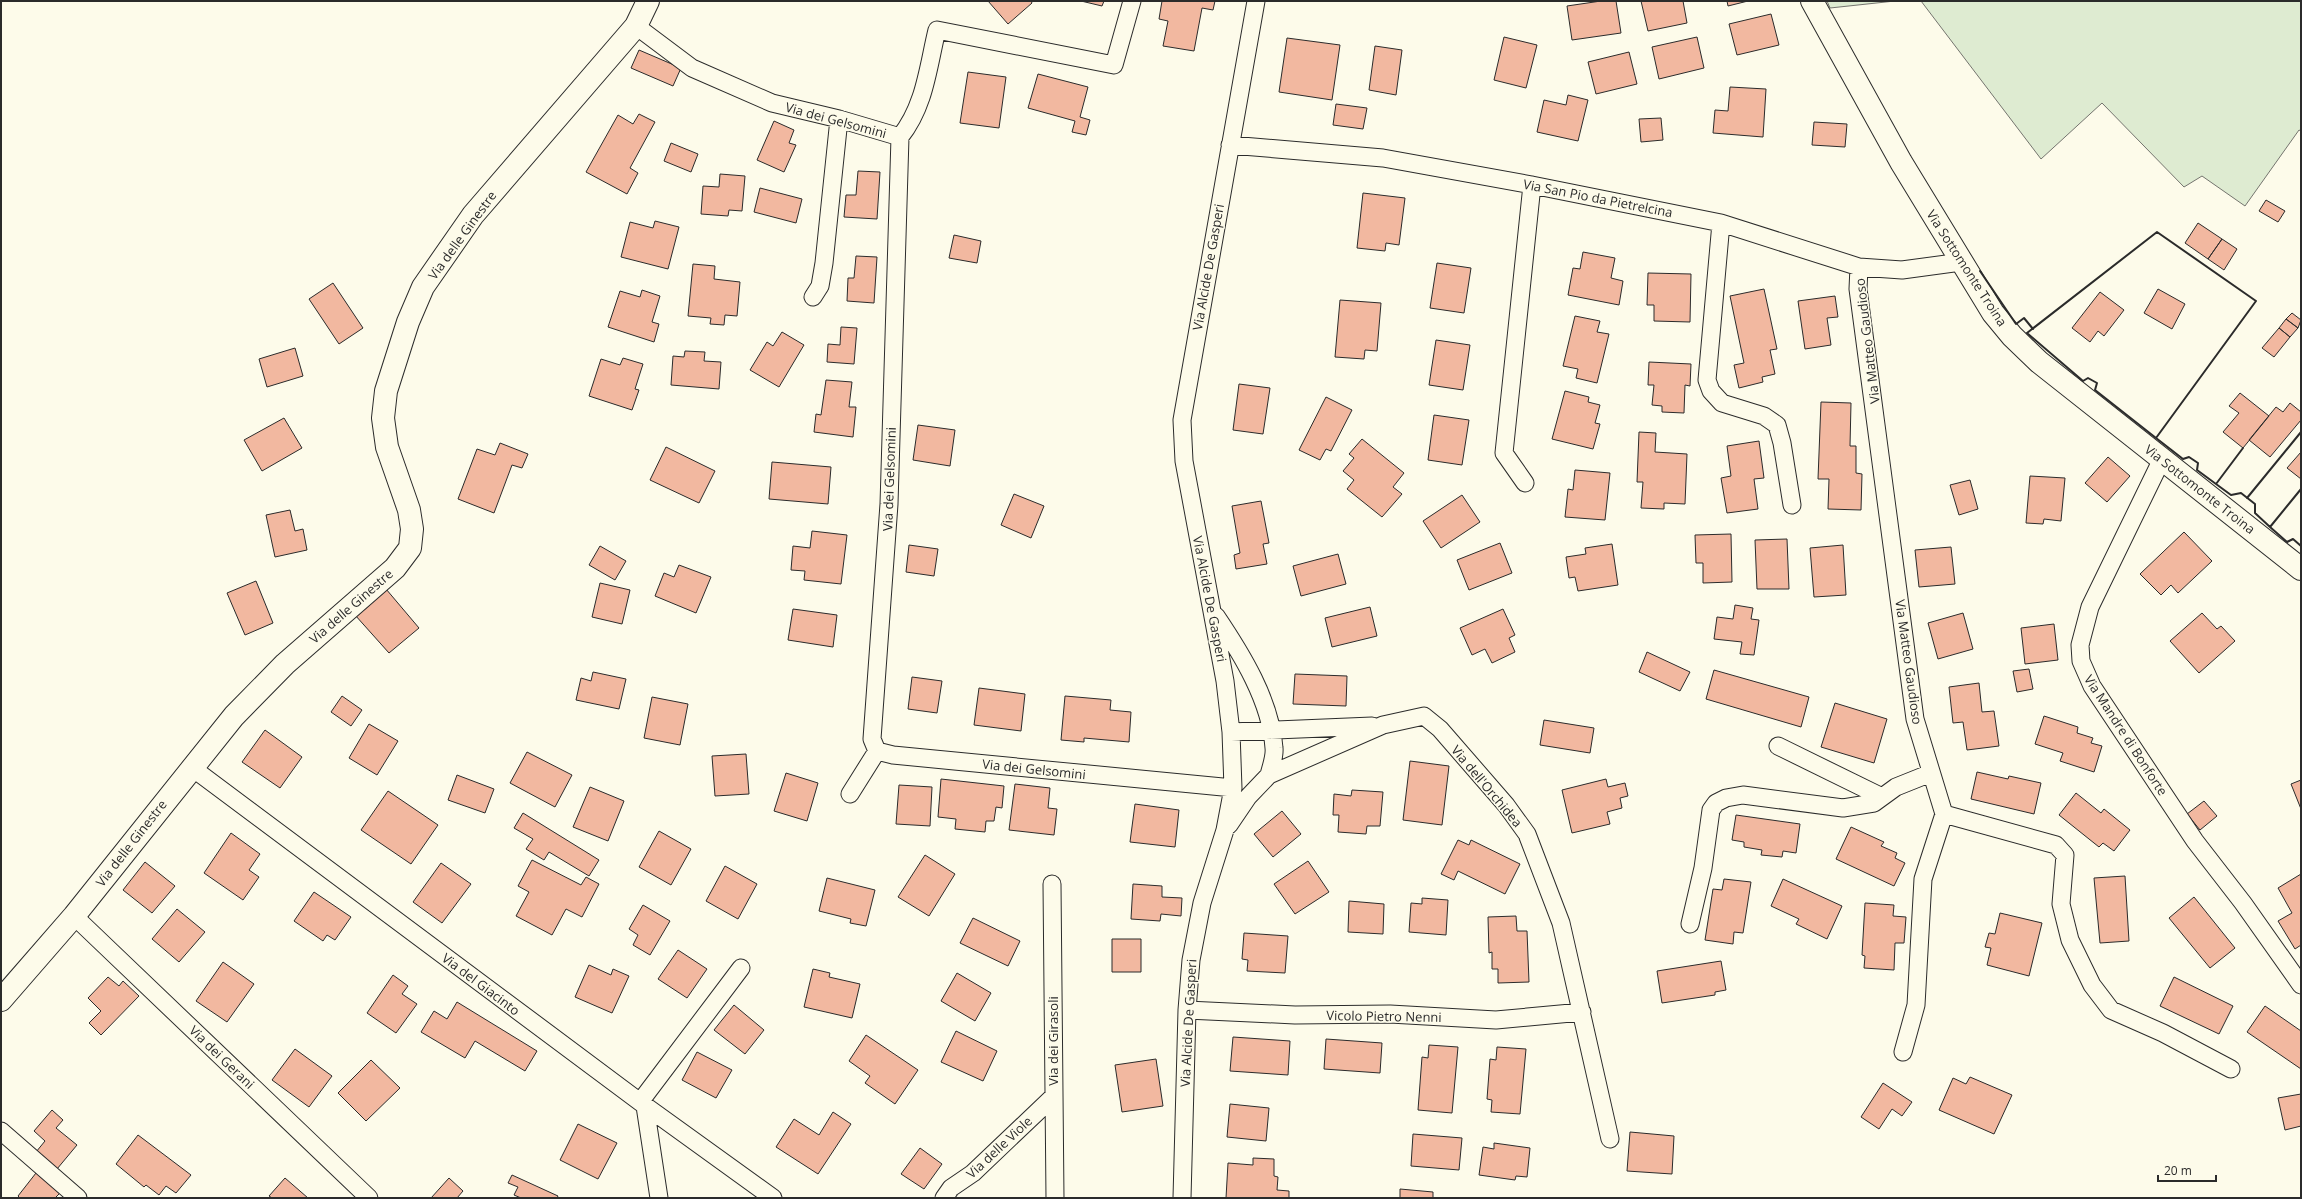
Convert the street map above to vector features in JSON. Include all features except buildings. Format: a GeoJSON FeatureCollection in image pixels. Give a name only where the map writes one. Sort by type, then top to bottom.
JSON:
{"type":"FeatureCollection","features":[{"type":"Feature","properties":{"kind":"street","name":"Via delle Ginestre"},"geometry":{"type":"LineString","coordinates":[[1,1000],[74,916],[191,767],[234,716],[279,670],[395,568],[410,548],[412,529],[410,510],[387,447],[383,418],[386,391],[408,322],[423,287],[447,250],[473,215],[636,26],[648,1]]}},
{"type":"Feature","properties":{"kind":"street"},"geometry":{"type":"LineString","coordinates":[[900,137],[911,124],[921,102],[937,30],[1114,65],[1132,1]]}},
{"type":"Feature","properties":{"kind":"street","name":"Via Alcide De Gasperi"},"geometry":{"type":"LineString","coordinates":[[1182,1198],[1187,1010],[1191,960],[1202,903],[1225,830],[1233,788],[1231,732],[1225,681],[1184,462],[1182,420],[1256,1]]}},
{"type":"Feature","properties":{"kind":"street","name":"Via Sottomonte Troina"},"geometry":{"type":"LineString","coordinates":[[1812,1],[1897,155],[1993,313],[2012,336],[2039,362],[2301,570]]}},
{"type":"Feature","properties":{"kind":"street","name":"Via dei Gelsomini"},"geometry":{"type":"LineString","coordinates":[[636,26],[692,68],[772,102],[839,118],[900,137],[889,504],[872,739],[876,751],[893,755],[1233,788]]}},
{"type":"Feature","properties":{"kind":"street"},"geometry":{"type":"LineString","coordinates":[[813,297],[820,286],[824,263],[839,118]]}},
{"type":"Feature","properties":{"kind":"street","name":"Via San Pio da Pietrelcina"},"geometry":{"type":"LineString","coordinates":[[1230,146],[1383,158],[1532,185],[1721,224],[1860,267],[1902,270],[1961,262]]}},
{"type":"Feature","properties":{"kind":"street"},"geometry":{"type":"LineString","coordinates":[[1525,483],[1504,453],[1532,185]]}},
{"type":"Feature","properties":{"kind":"street"},"geometry":{"type":"LineString","coordinates":[[1721,224],[1707,380],[1712,391],[1722,403],[1764,416],[1777,425],[1782,443],[1792,505]]}},
{"type":"Feature","properties":{"kind":"street","name":"Via Matteo Gaudioso"},"geometry":{"type":"LineString","coordinates":[[1860,267],[1858,289],[1915,720],[1944,814]]}},
{"type":"Feature","properties":{"kind":"street","name":"Via Mandre di Bonforte"},"geometry":{"type":"LineString","coordinates":[[2162,459],[2090,607],[2080,645],[2081,661],[2092,686],[2195,841],[2243,903],[2301,985]]}},
{"type":"Feature","properties":{"kind":"street"},"geometry":{"type":"LineString","coordinates":[[1212,611],[1242,654],[1268,716],[1275,749],[1269,775]]}},
{"type":"Feature","properties":{"kind":"street","name":"Via dell'Orchidea"},"geometry":{"type":"LineString","coordinates":[[1225,830],[1248,797],[1269,775],[1383,726],[1424,716],[1440,729],[1506,805],[1527,834],[1561,923],[1610,1139]]}},
{"type":"Feature","properties":{"kind":"street"},"geometry":{"type":"LineString","coordinates":[[1231,732],[1383,726]]}},
{"type":"Feature","properties":{"kind":"street"},"geometry":{"type":"LineString","coordinates":[[1778,746],[1882,797]]}},
{"type":"Feature","properties":{"kind":"street"},"geometry":{"type":"LineString","coordinates":[[850,794],[876,751]]}},
{"type":"Feature","properties":{"kind":"street","name":"Via del Giacinto"},"geometry":{"type":"LineString","coordinates":[[191,767],[642,1104],[773,1198]]}},
{"type":"Feature","properties":{"kind":"street"},"geometry":{"type":"LineString","coordinates":[[1690,924],[1703,868],[1711,810],[1716,803],[1726,798],[1743,794],[1843,808],[1874,802],[1896,787],[1932,773]]}},
{"type":"Feature","properties":{"kind":"street"},"geometry":{"type":"LineString","coordinates":[[1903,1052],[1916,1005],[1923,879],[1944,814],[2056,845],[2065,855],[2061,904],[2070,940],[2092,985],[2111,1010],[2163,1033],[2231,1069]]}},
{"type":"Feature","properties":{"kind":"street","name":"Via dei Girasoli"},"geometry":{"type":"LineString","coordinates":[[1052,884],[1055,1198]]}},
{"type":"Feature","properties":{"kind":"street","name":"Via dei Gerani"},"geometry":{"type":"LineString","coordinates":[[74,916],[370,1198]]}},
{"type":"Feature","properties":{"kind":"street"},"geometry":{"type":"LineString","coordinates":[[658,1198],[642,1104],[741,968]]}},
{"type":"Feature","properties":{"kind":"street","name":"Vicolo Pietro Nenni"},"geometry":{"type":"LineString","coordinates":[[1187,1010],[1295,1015],[1390,1014],[1496,1020],[1582,1012]]}},
{"type":"Feature","properties":{"kind":"street","name":"Via delle Viole"},"geometry":{"type":"LineString","coordinates":[[944,1198],[951,1188],[973,1172],[1054,1096]]}},
{"type":"Feature","properties":{"kind":"street"},"geometry":{"type":"LineString","coordinates":[[1,1131],[78,1198]]}},
{"type":"Feature","properties":{"kind":"green space"},"geometry":{"type":"Polygon","coordinates":[[[1827,1],[1895,1],[1830,8],[1827,1]]]}},
{"type":"Feature","properties":{"kind":"green space"},"geometry":{"type":"Polygon","coordinates":[[[1921,1],[2301,1],[2301,131],[2299,130],[2245,206],[2202,176],[2184,187],[2102,103],[2041,159],[1921,1]]]}},
{"type":"Feature","properties":{"kind":"wall"},"geometry":{"type":"LineString","coordinates":[[2157,232],[2256,301],[2156,438],[2095,390],[2097,383],[2088,378],[2083,381],[2027,333],[2157,232]]}},
{"type":"Feature","properties":{"kind":"wall"},"geometry":{"type":"LineString","coordinates":[[1980,271],[2016,324],[2024,318],[2033,329]]}},
{"type":"Feature","properties":{"kind":"wall"},"geometry":{"type":"LineString","coordinates":[[2247,498],[2301,432]]}},
{"type":"Feature","properties":{"kind":"wall"},"geometry":{"type":"LineString","coordinates":[[2156,438],[2183,459],[2189,457],[2198,463],[2197,470],[2216,484],[2243,448]]}},
{"type":"Feature","properties":{"kind":"wall"},"geometry":{"type":"LineString","coordinates":[[2216,484],[2231,495],[2241,493],[2255,504],[2255,513],[2270,527],[2301,489]]}},
{"type":"Feature","properties":{"kind":"wall"},"geometry":{"type":"LineString","coordinates":[[2270,527],[2287,542],[2293,539],[2301,546]]}}]}
